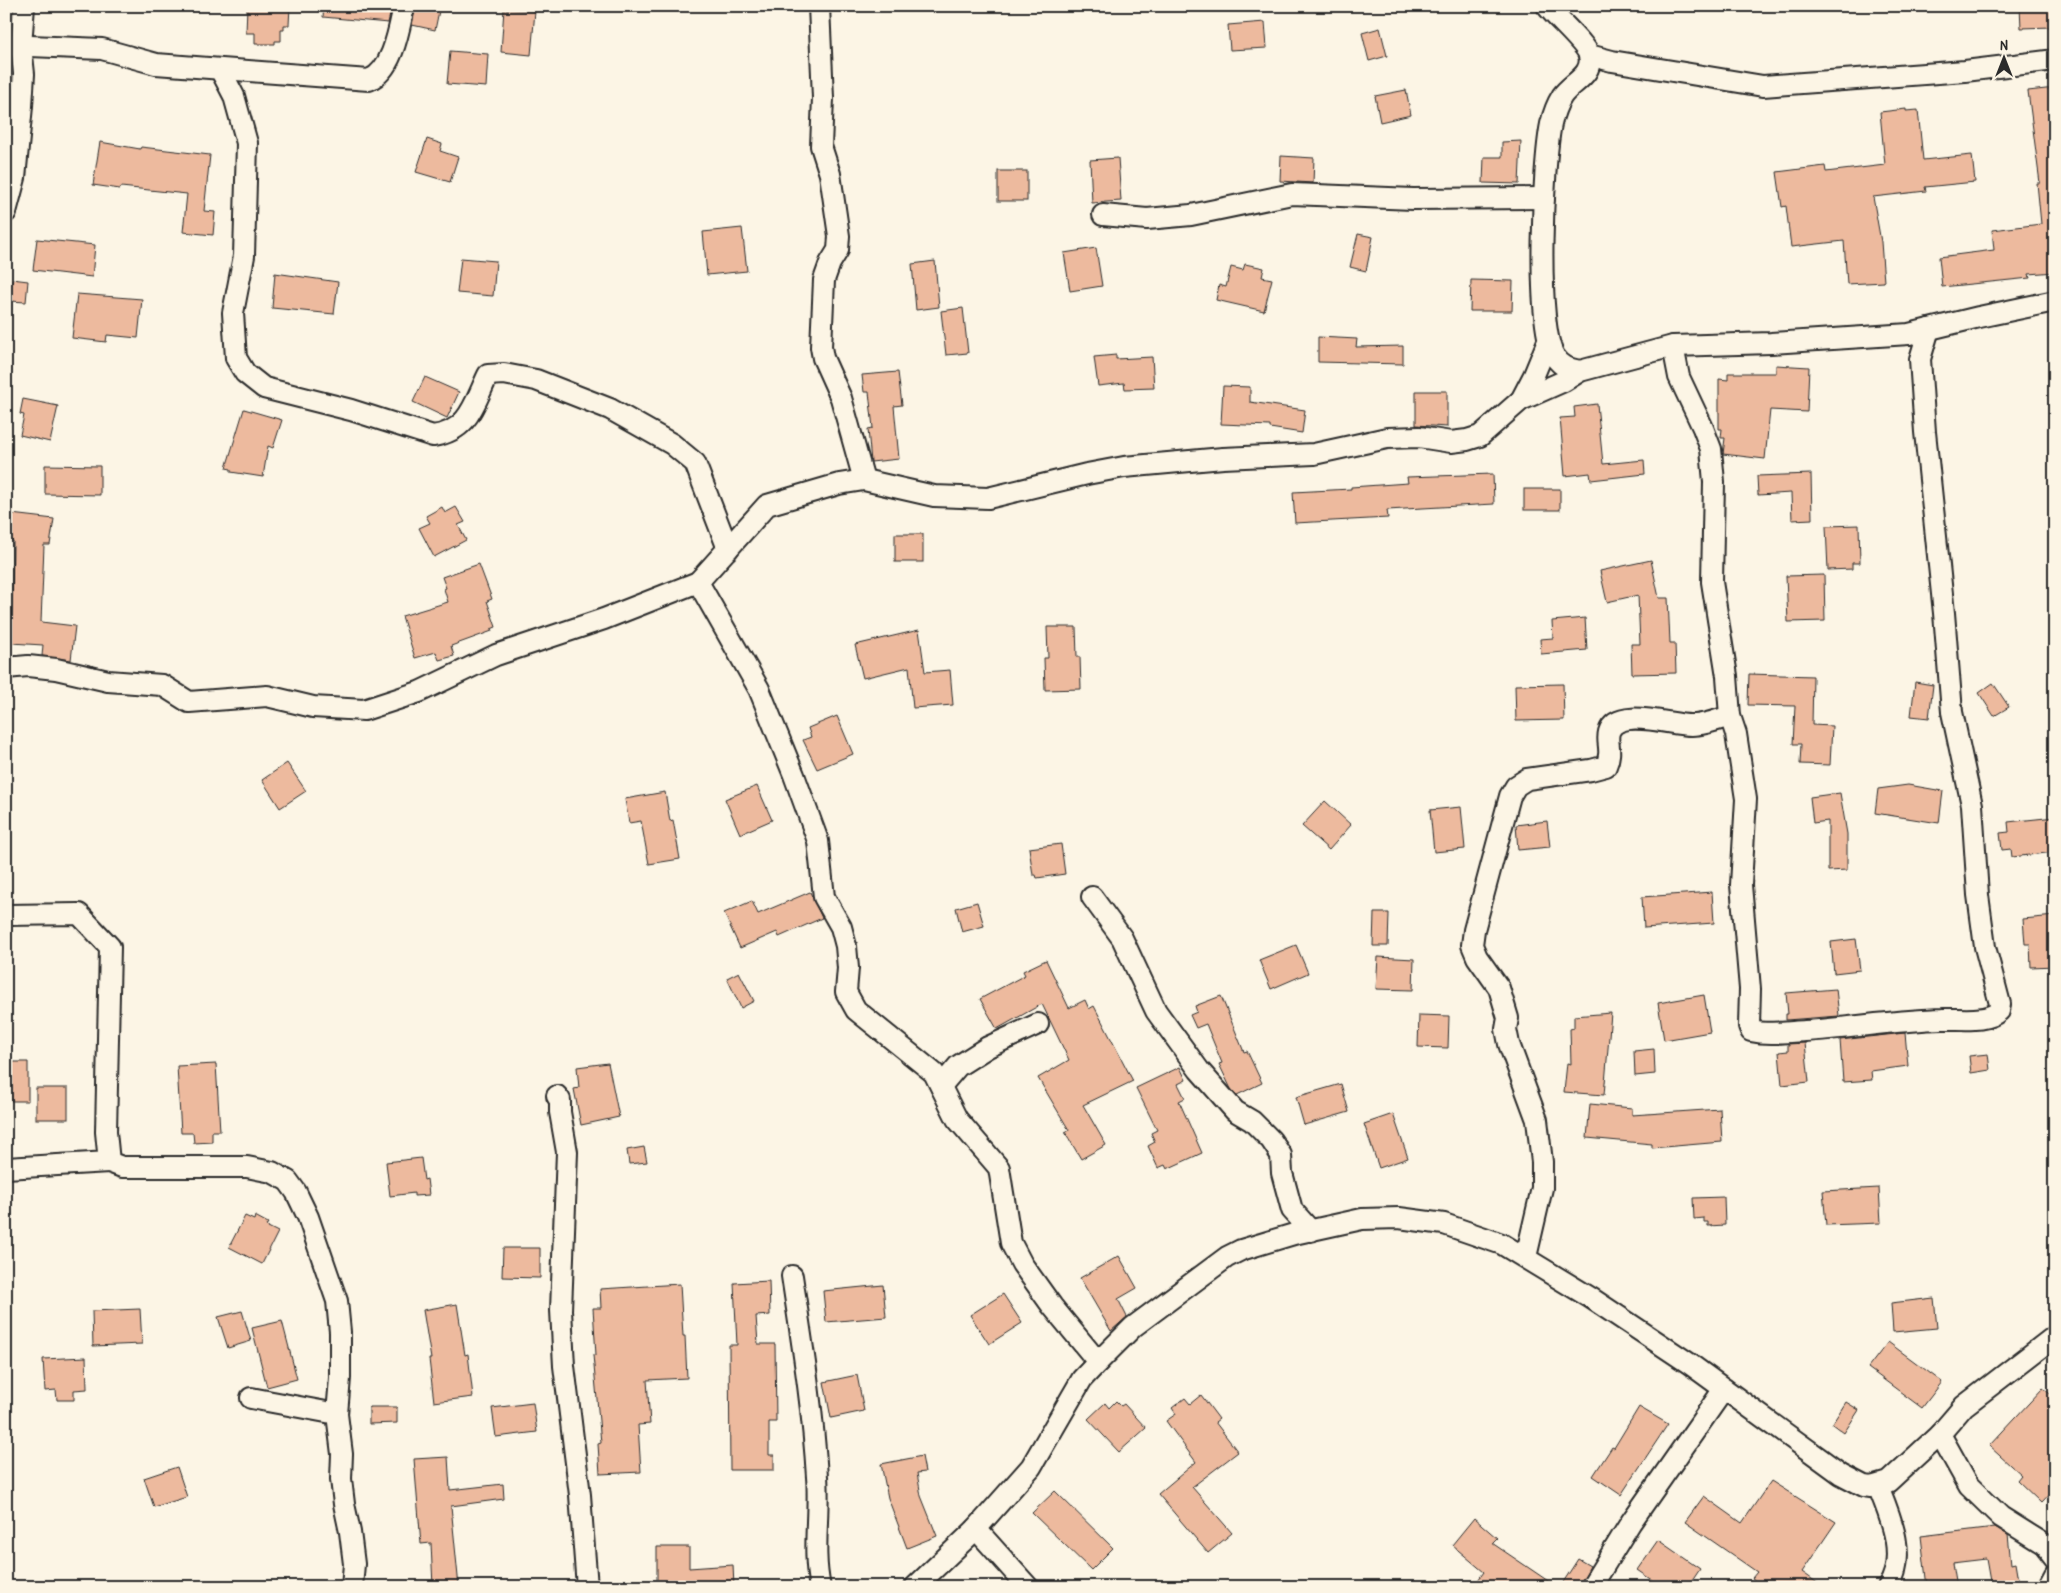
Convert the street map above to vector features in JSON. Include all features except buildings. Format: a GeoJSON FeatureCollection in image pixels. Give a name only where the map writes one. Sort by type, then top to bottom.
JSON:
{"type":"FeatureCollection","features":[{"type":"Feature","properties":{"kind":"street"},"geometry":{"type":"LineString","coordinates":[[6,212],[14,178],[24,74],[13,45],[24,6]]}},
{"type":"Feature","properties":{"kind":"street"},"geometry":{"type":"LineString","coordinates":[[13,45],[102,48],[156,64],[369,80],[376,77],[383,69],[397,38],[404,6]]}},
{"type":"Feature","properties":{"kind":"street"},"geometry":{"type":"LineString","coordinates":[[819,6],[823,98],[821,146],[830,174],[840,236],[838,250],[830,263],[824,280],[821,347],[823,358],[841,398],[864,480]]}},
{"type":"Feature","properties":{"kind":"street"},"geometry":{"type":"LineString","coordinates":[[1547,6],[1585,47],[1590,55],[1587,73],[1562,96],[1551,124],[1544,198],[1543,266],[1548,341],[1555,358],[1565,368],[1580,371]]}},
{"type":"Feature","properties":{"kind":"street"},"geometry":{"type":"LineString","coordinates":[[1590,55],[1612,61],[1763,86],[1965,72],[2055,60]]}},
{"type":"Feature","properties":{"kind":"street"},"geometry":{"type":"LineString","coordinates":[[221,70],[234,96],[247,143],[244,256],[233,313],[236,358],[245,373],[264,388],[351,410],[433,436],[446,434],[465,422],[488,375],[504,374],[536,380],[610,409],[672,444],[695,463],[728,549]]}},
{"type":"Feature","properties":{"kind":"street"},"geometry":{"type":"LineString","coordinates":[[1103,215],[1147,219],[1191,215],[1292,194],[1414,199],[1544,198]]}},
{"type":"Feature","properties":{"kind":"street"},"geometry":{"type":"LineString","coordinates":[[6,668],[38,667],[56,669],[108,681],[162,686],[189,702],[267,696],[313,707],[364,710],[420,692],[496,655],[604,619],[698,582],[767,505],[840,484],[864,480],[934,496],[988,498],[1124,467],[1223,458],[1314,454],[1388,438],[1418,437],[1451,442],[1468,440],[1480,436],[1521,400],[1564,381],[1580,371],[1673,346],[1771,343],[1909,334],[2055,301]]}},
{"type":"Feature","properties":{"kind":"street"},"geometry":{"type":"LineString","coordinates":[[1673,346],[1679,377],[1703,428],[1710,449],[1714,482],[1712,582],[1727,676],[1730,716],[1736,734],[1746,798],[1741,885],[1750,990],[1749,1026],[1751,1031],[1766,1034],[1830,1030],[1905,1019],[1982,1018],[1995,1014],[1999,1010],[2000,1004],[1985,947],[1978,895],[1972,805],[1952,712],[1920,359],[1928,329]]}},
{"type":"Feature","properties":{"kind":"street"},"geometry":{"type":"LineString","coordinates":[[1521,400],[1548,341]]}},
{"type":"Feature","properties":{"kind":"street"},"geometry":{"type":"LineString","coordinates":[[698,582],[759,689],[794,775],[818,841],[824,896],[841,927],[846,946],[848,968],[846,992],[856,1010],[934,1073],[957,1119],[999,1168],[1011,1243],[1022,1264],[1052,1306],[1098,1362]]}},
{"type":"Feature","properties":{"kind":"street"},"geometry":{"type":"LineString","coordinates":[[1526,1257],[1542,1188],[1542,1162],[1537,1120],[1509,1044],[1506,1029],[1508,1018],[1500,988],[1477,957],[1472,945],[1474,930],[1510,796],[1516,786],[1527,779],[1591,770],[1606,766],[1610,756],[1609,732],[1620,719],[1632,718],[1692,725],[1730,716]]}},
{"type":"Feature","properties":{"kind":"street"},"geometry":{"type":"LineString","coordinates":[[1092,898],[1122,938],[1156,1012],[1199,1070],[1235,1111],[1252,1121],[1271,1140],[1281,1155],[1282,1173],[1292,1210],[1311,1231]]}},
{"type":"Feature","properties":{"kind":"street"},"geometry":{"type":"LineString","coordinates":[[6,914],[80,914],[110,947],[106,1132],[109,1162]]}},
{"type":"Feature","properties":{"kind":"street"},"geometry":{"type":"LineString","coordinates":[[941,1086],[958,1066],[980,1052],[1038,1024]]}},
{"type":"Feature","properties":{"kind":"street"},"geometry":{"type":"LineString","coordinates":[[557,1096],[560,1100],[560,1112],[567,1152],[561,1310],[564,1366],[580,1496],[587,1587]]}},
{"type":"Feature","properties":{"kind":"street"},"geometry":{"type":"LineString","coordinates":[[6,1168],[109,1162],[122,1167],[247,1167],[272,1172],[288,1181],[308,1217],[337,1301],[340,1332],[337,1414],[342,1454],[341,1479],[354,1564],[352,1587]]}},
{"type":"Feature","properties":{"kind":"street"},"geometry":{"type":"LineString","coordinates":[[915,1587],[976,1529],[1030,1468],[1082,1379],[1133,1327],[1227,1257],[1241,1250],[1362,1219],[1399,1218],[1444,1224],[1502,1244],[1608,1309],[1724,1389],[1841,1474],[1864,1486],[1878,1486],[1888,1482],[1940,1434],[1964,1406],[2055,1336]]}},
{"type":"Feature","properties":{"kind":"street"},"geometry":{"type":"LineString","coordinates":[[792,1276],[803,1352],[817,1478],[816,1570],[820,1587]]}},
{"type":"Feature","properties":{"kind":"street"},"geometry":{"type":"LineString","coordinates":[[1591,1587],[1632,1522],[1724,1389]]}},
{"type":"Feature","properties":{"kind":"street"},"geometry":{"type":"LineString","coordinates":[[251,1398],[337,1414]]}},
{"type":"Feature","properties":{"kind":"street"},"geometry":{"type":"LineString","coordinates":[[1940,1434],[1969,1486],[2001,1517],[2044,1544],[2055,1558]]}},
{"type":"Feature","properties":{"kind":"street"},"geometry":{"type":"LineString","coordinates":[[1878,1486],[1892,1519],[1898,1551],[1893,1580],[1888,1587]]}},
{"type":"Feature","properties":{"kind":"street"},"geometry":{"type":"LineString","coordinates":[[976,1529],[1028,1587]]}},
{"type":"Feature","properties":{"kind":"street"},"geometry":{"type":"LineString","coordinates":[[2048,1587],[2055,1574]]}}]}
